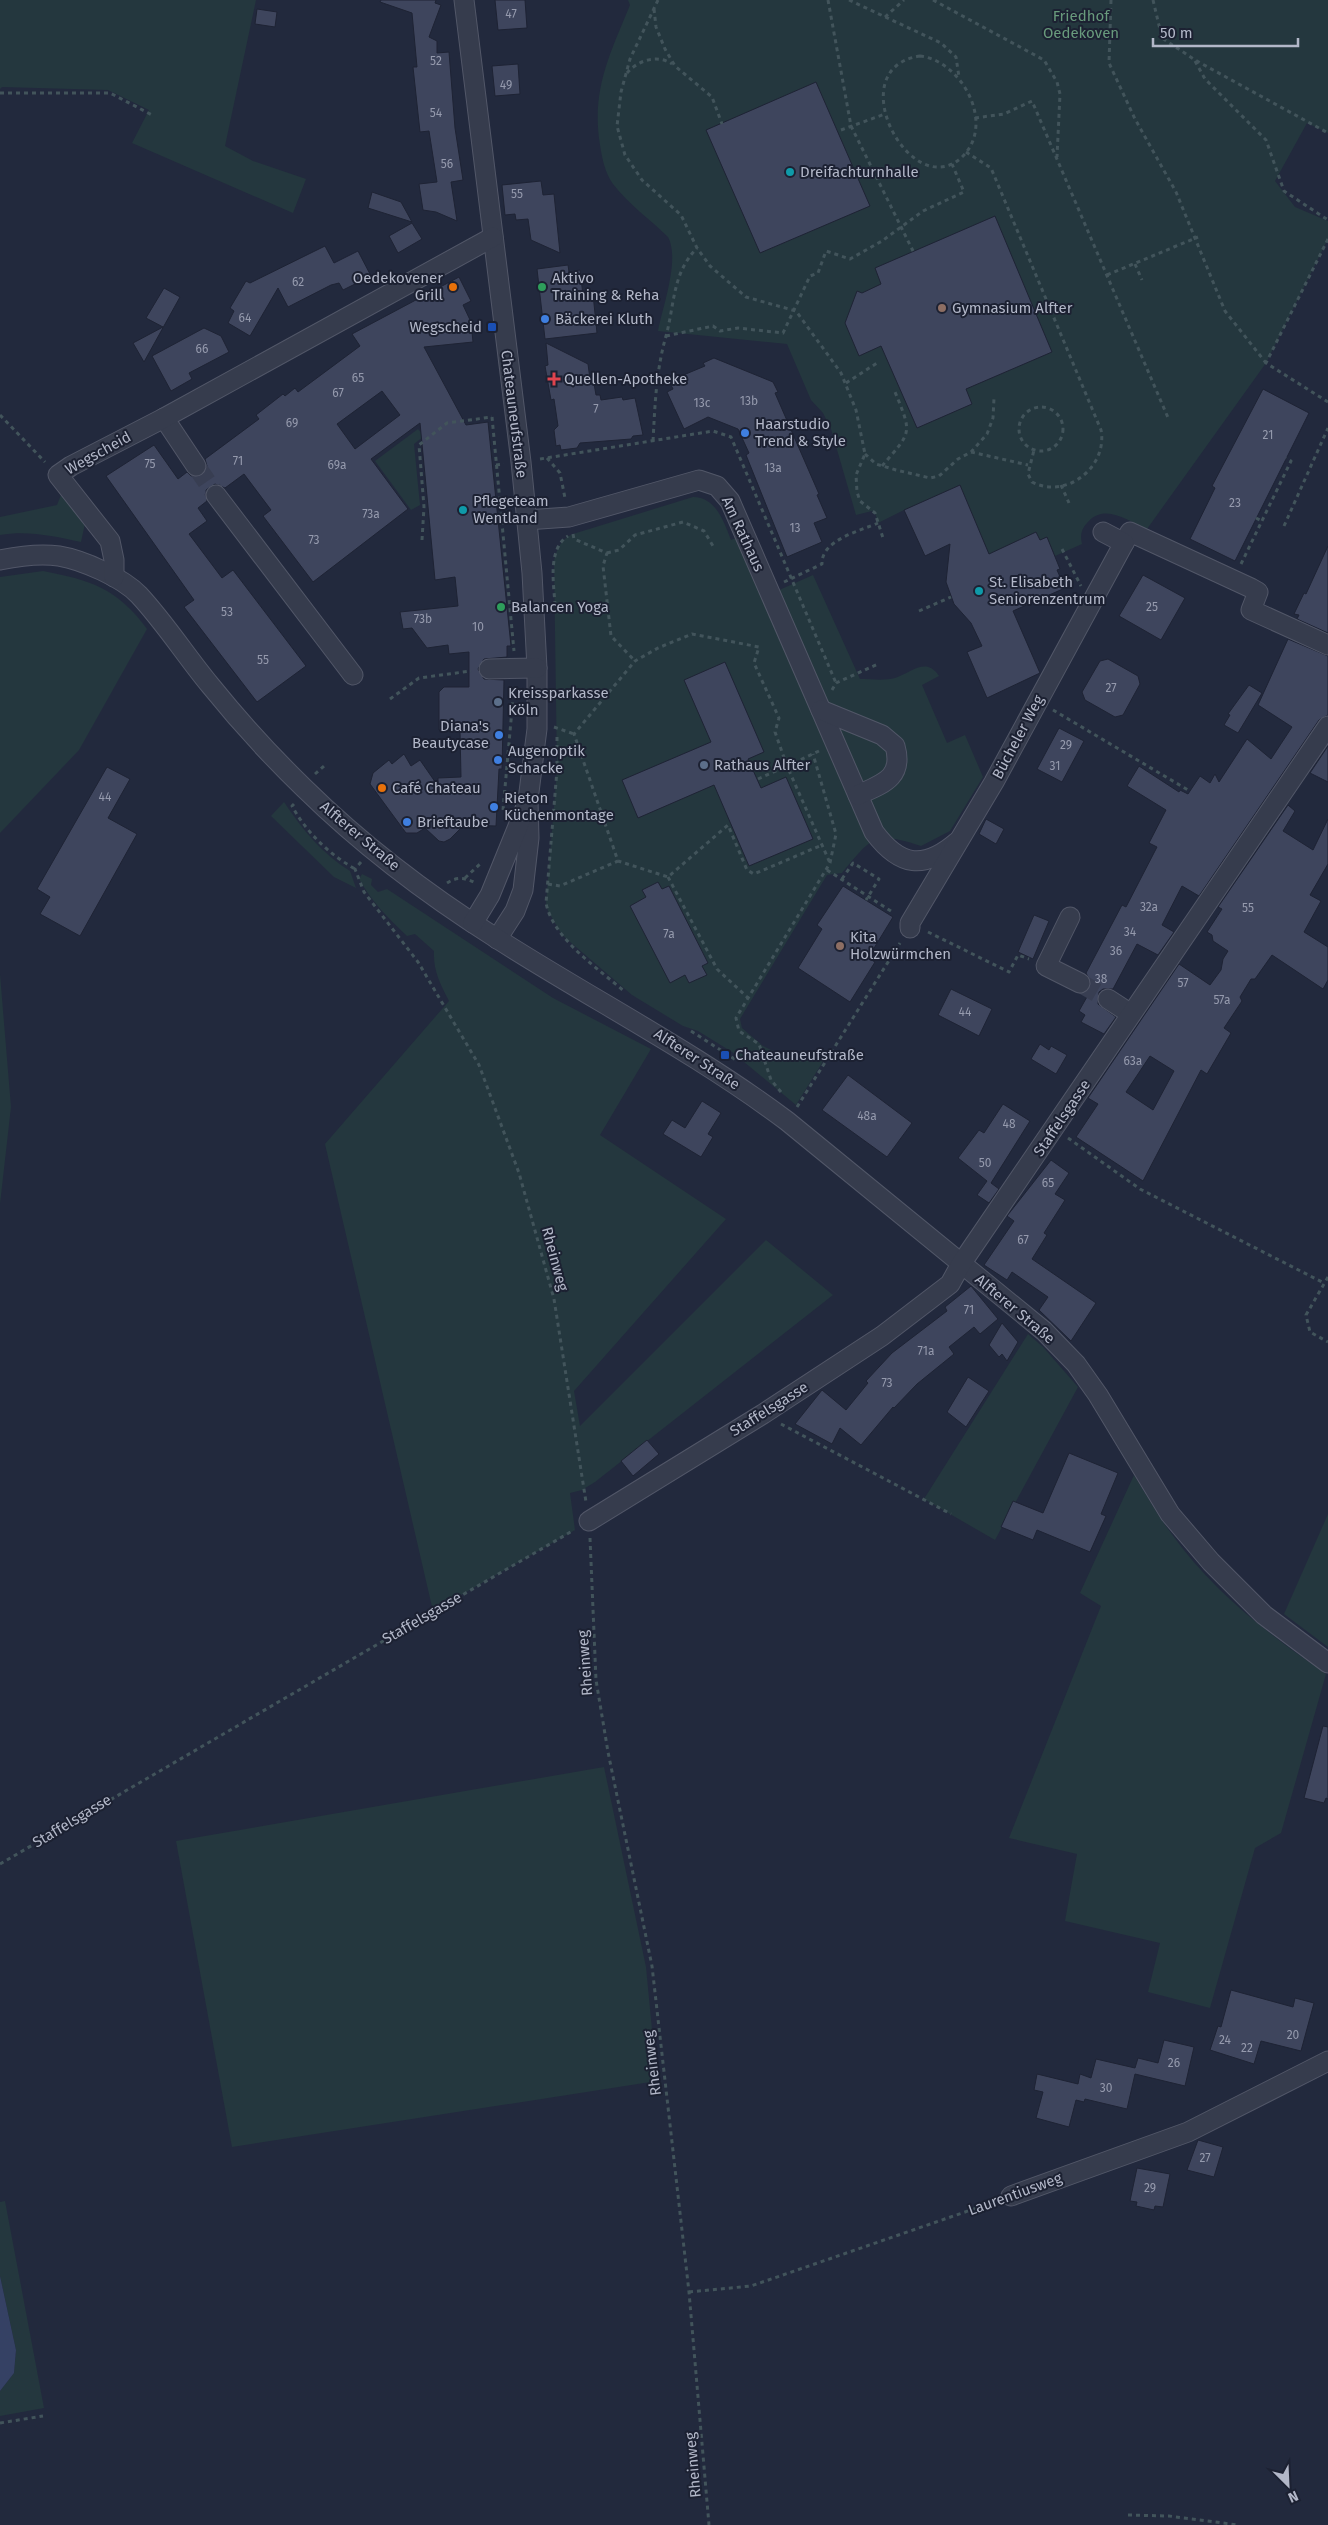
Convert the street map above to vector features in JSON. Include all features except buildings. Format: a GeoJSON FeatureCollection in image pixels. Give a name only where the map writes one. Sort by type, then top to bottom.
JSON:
{"type":"FeatureCollection","features":[{"type":"Feature","properties":{"kind":"street"},"geometry":{"type":"LineString","coordinates":[[464,0],[493,238]]}},
{"type":"Feature","properties":{"kind":"street","name":"Chateauneufstraße"},"geometry":{"type":"LineString","coordinates":[[493,238],[521,462],[532,573],[537,668],[537,729],[528,800],[529,838],[523,890],[515,911],[498,939]]}},
{"type":"Feature","properties":{"kind":"street","name":"Wegscheid"},"geometry":{"type":"LineString","coordinates":[[58,475],[71,466],[164,418],[493,238]]}},
{"type":"Feature","properties":{"kind":"street"},"geometry":{"type":"LineString","coordinates":[[164,418],[196,466]]}},
{"type":"Feature","properties":{"kind":"street"},"geometry":{"type":"LineString","coordinates":[[58,475],[110,541],[114,577]]}},
{"type":"Feature","properties":{"kind":"street","name":"Am Rathaus"},"geometry":{"type":"LineString","coordinates":[[526,520],[571,526],[688,482],[699,480],[717,486],[730,501],[874,832],[894,854],[907,859],[928,860],[942,855],[957,842]]}},
{"type":"Feature","properties":{"kind":"street"},"geometry":{"type":"LineString","coordinates":[[216,495],[353,675]]}},
{"type":"Feature","properties":{"kind":"street"},"geometry":{"type":"LineString","coordinates":[[1103,532],[1124,543],[1130,532],[1258,592],[1251,610],[1328,646]]}},
{"type":"Feature","properties":{"kind":"street","name":"Bücheler Weg"},"geometry":{"type":"LineString","coordinates":[[910,925],[957,842],[994,782],[1124,543]]}},
{"type":"Feature","properties":{"kind":"street","name":"Alfterer Straße"},"geometry":{"type":"LineString","coordinates":[[0,560],[22,556],[61,556],[114,577],[138,594],[210,686],[262,746],[370,849],[473,923],[648,1028],[750,1093],[787,1121],[1044,1331],[1076,1364],[1098,1395],[1170,1514],[1211,1562],[1264,1616],[1328,1663]]}},
{"type":"Feature","properties":{"kind":"street"},"geometry":{"type":"LineString","coordinates":[[489,668],[537,668]]}},
{"type":"Feature","properties":{"kind":"street"},"geometry":{"type":"LineString","coordinates":[[821,710],[882,736],[895,746],[897,764],[889,780],[858,795]]}},
{"type":"Feature","properties":{"kind":"street","name":"Staffelsgasse"},"geometry":{"type":"LineString","coordinates":[[589,1521],[763,1414],[882,1336],[950,1284],[961,1264],[1056,1128],[1131,1014],[1328,726]]}},
{"type":"Feature","properties":{"kind":"street","name":"Chateauneufstraße"},"geometry":{"type":"LineString","coordinates":[[473,923],[490,895],[528,800]]}},
{"type":"Feature","properties":{"kind":"street"},"geometry":{"type":"LineString","coordinates":[[1070,917],[1046,966],[1080,983]]}},
{"type":"Feature","properties":{"kind":"street"},"geometry":{"type":"LineString","coordinates":[[1108,999],[1131,1014]]}},
{"type":"Feature","properties":{"kind":"street","name":"Laurentiusweg"},"geometry":{"type":"LineString","coordinates":[[1010,2196],[1188,2132],[1328,2061]]}},
{"type":"Feature","properties":{"kind":"path"},"geometry":{"type":"LineString","coordinates":[[658,0],[637,41],[625,76],[617,115],[618,134],[624,155],[642,180],[682,215],[697,248],[710,266],[746,297],[796,311],[834,363],[846,383],[860,424],[865,454],[856,475],[857,492],[860,501],[875,513],[883,538]]}},
{"type":"Feature","properties":{"kind":"path"},"geometry":{"type":"LineString","coordinates":[[828,0],[851,126],[913,251]]}},
{"type":"Feature","properties":{"kind":"path"},"geometry":{"type":"LineString","coordinates":[[849,0],[941,43],[956,57],[959,77]]}},
{"type":"Feature","properties":{"kind":"path"},"geometry":{"type":"LineString","coordinates":[[885,17],[904,0]]}},
{"type":"Feature","properties":{"kind":"path"},"geometry":{"type":"LineString","coordinates":[[933,0],[1044,60],[1057,82],[1060,94],[1057,160]]}},
{"type":"Feature","properties":{"kind":"path"},"geometry":{"type":"LineString","coordinates":[[1111,0],[1109,63],[1135,119],[1176,192],[1225,311],[1266,363],[1328,402]]}},
{"type":"Feature","properties":{"kind":"path"},"geometry":{"type":"LineString","coordinates":[[1152,0],[1162,38],[1195,60],[1328,133]]}},
{"type":"Feature","properties":{"kind":"path"},"geometry":{"type":"LineString","coordinates":[[655,6],[656,27],[664,49],[675,66]]}},
{"type":"Feature","properties":{"kind":"path"},"geometry":{"type":"LineString","coordinates":[[625,76],[637,64],[653,58],[665,60],[712,97],[722,124]]}},
{"type":"Feature","properties":{"kind":"path"},"geometry":{"type":"LineString","coordinates":[[911,58],[933,58],[959,77],[969,95],[975,118],[974,137],[966,152],[952,164],[936,167],[913,157],[895,137],[885,114],[883,99],[886,83],[895,68],[911,58]]}},
{"type":"Feature","properties":{"kind":"path"},"geometry":{"type":"LineString","coordinates":[[1195,60],[1206,79],[1266,140],[1284,191],[1328,220]]}},
{"type":"Feature","properties":{"kind":"path"},"geometry":{"type":"LineString","coordinates":[[0,93],[110,93],[154,116]]}},
{"type":"Feature","properties":{"kind":"path"},"geometry":{"type":"LineString","coordinates":[[975,118],[1004,114],[1032,101],[1169,420]]}},
{"type":"Feature","properties":{"kind":"path"},"geometry":{"type":"LineString","coordinates":[[841,130],[885,114]]}},
{"type":"Feature","properties":{"kind":"path"},"geometry":{"type":"LineString","coordinates":[[966,152],[991,168],[1101,430],[1100,453],[1091,469],[1076,481],[1044,487],[1032,482],[1028,474],[1028,464],[1034,450]]}},
{"type":"Feature","properties":{"kind":"path"},"geometry":{"type":"LineString","coordinates":[[666,336],[714,326],[720,331],[738,328],[784,333],[796,311],[810,276],[818,273],[826,251],[850,259],[882,241],[923,211],[964,192],[952,164]]}},
{"type":"Feature","properties":{"kind":"path"},"geometry":{"type":"LineString","coordinates":[[1107,275],[1196,238]]}},
{"type":"Feature","properties":{"kind":"path"},"geometry":{"type":"LineString","coordinates":[[1266,363],[1328,239]]}},
{"type":"Feature","properties":{"kind":"path"},"geometry":{"type":"LineString","coordinates":[[521,462],[654,441],[659,356],[666,336],[676,281],[685,263],[697,248]]}},
{"type":"Feature","properties":{"kind":"path"},"geometry":{"type":"LineString","coordinates":[[1135,264],[1142,280]]}},
{"type":"Feature","properties":{"kind":"path"},"geometry":{"type":"LineString","coordinates":[[846,383],[877,363]]}},
{"type":"Feature","properties":{"kind":"path"},"geometry":{"type":"LineString","coordinates":[[882,466],[905,439],[908,422],[895,392]]}},
{"type":"Feature","properties":{"kind":"path"},"geometry":{"type":"LineString","coordinates":[[865,454],[882,466],[930,478],[939,476],[958,459],[971,452],[987,434],[993,418],[994,398]]}},
{"type":"Feature","properties":{"kind":"path"},"geometry":{"type":"LineString","coordinates":[[1035,407],[1050,408],[1061,418],[1064,433],[1056,446],[1049,450],[1034,450],[1023,442],[1020,435],[1020,421],[1024,415],[1035,407]]}},
{"type":"Feature","properties":{"kind":"path"},"geometry":{"type":"LineString","coordinates":[[422,540],[424,507],[418,445],[448,422],[515,414]]}},
{"type":"Feature","properties":{"kind":"path"},"geometry":{"type":"LineString","coordinates":[[0,415],[58,475]]}},
{"type":"Feature","properties":{"kind":"path"},"geometry":{"type":"LineString","coordinates":[[492,417],[514,640],[514,706],[509,729],[503,814]]}},
{"type":"Feature","properties":{"kind":"path"},"geometry":{"type":"LineString","coordinates":[[1284,526],[1328,428]]}},
{"type":"Feature","properties":{"kind":"path"},"geometry":{"type":"LineString","coordinates":[[971,452],[1028,464]]}},
{"type":"Feature","properties":{"kind":"path"},"geometry":{"type":"LineString","coordinates":[[547,458],[560,473],[574,539],[607,553],[619,550],[635,535],[683,522],[704,531],[713,546]]}},
{"type":"Feature","properties":{"kind":"path"},"geometry":{"type":"LineString","coordinates":[[1233,580],[1291,461],[1286,458]]}},
{"type":"Feature","properties":{"kind":"path"},"geometry":{"type":"LineString","coordinates":[[1061,485],[1069,504]]}},
{"type":"Feature","properties":{"kind":"path"},"geometry":{"type":"LineString","coordinates":[[1256,518],[1262,521]]}},
{"type":"Feature","properties":{"kind":"path"},"geometry":{"type":"LineString","coordinates":[[878,523],[834,544],[825,550],[822,564],[792,579],[836,682],[878,664]]}},
{"type":"Feature","properties":{"kind":"path"},"geometry":{"type":"LineString","coordinates":[[555,611],[554,561],[556,552],[571,526]]}},
{"type":"Feature","properties":{"kind":"path"},"geometry":{"type":"LineString","coordinates":[[1062,549],[1082,590],[1094,599]]}},
{"type":"Feature","properties":{"kind":"path"},"geometry":{"type":"LineString","coordinates":[[607,553],[603,566],[611,636],[635,661]]}},
{"type":"Feature","properties":{"kind":"path"},"geometry":{"type":"LineString","coordinates":[[918,611],[951,597]]}},
{"type":"Feature","properties":{"kind":"path"},"geometry":{"type":"LineString","coordinates":[[618,861],[574,734],[635,661],[692,634],[758,647],[754,663],[778,718],[775,732],[787,766],[830,863]]}},
{"type":"Feature","properties":{"kind":"path"},"geometry":{"type":"LineString","coordinates":[[390,699],[419,678],[489,668]]}},
{"type":"Feature","properties":{"kind":"path"},"geometry":{"type":"LineString","coordinates":[[1038,701],[1188,790]]}},
{"type":"Feature","properties":{"kind":"path"},"geometry":{"type":"LineString","coordinates":[[557,727],[557,770],[548,884],[548,911],[562,935],[631,998]]}},
{"type":"Feature","properties":{"kind":"path"},"geometry":{"type":"LineString","coordinates":[[758,779],[813,754],[836,834],[827,870],[736,1018],[739,1031],[759,1044],[771,1080],[782,1096],[774,1091]]}},
{"type":"Feature","properties":{"kind":"path"},"geometry":{"type":"LineString","coordinates":[[668,877],[728,825],[747,870],[754,874],[822,845]]}},
{"type":"Feature","properties":{"kind":"path","name":"Rheinweg"},"geometry":{"type":"LineString","coordinates":[[370,849],[355,869],[358,880],[364,892],[418,962],[479,1065],[519,1173],[554,1299],[589,1521],[596,1680],[608,1752],[652,1966],[689,2292],[709,2525]]}},
{"type":"Feature","properties":{"kind":"path"},"geometry":{"type":"LineString","coordinates":[[465,878],[483,861]]}},
{"type":"Feature","properties":{"kind":"path"},"geometry":{"type":"LineString","coordinates":[[548,884],[560,886],[618,861],[668,877],[717,969],[748,998]]}},
{"type":"Feature","properties":{"kind":"path"},"geometry":{"type":"LineString","coordinates":[[842,879],[853,863],[880,879],[867,898]]}},
{"type":"Feature","properties":{"kind":"path"},"geometry":{"type":"LineString","coordinates":[[827,870],[910,925],[1009,972],[1018,955],[1046,966]]}},
{"type":"Feature","properties":{"kind":"path"},"geometry":{"type":"LineString","coordinates":[[798,1105],[910,925]]}},
{"type":"Feature","properties":{"kind":"path"},"geometry":{"type":"LineString","coordinates":[[689,1031],[737,1061]]}},
{"type":"Feature","properties":{"kind":"path"},"geometry":{"type":"LineString","coordinates":[[1056,1128],[1140,1189],[1324,1283]]}},
{"type":"Feature","properties":{"kind":"path"},"geometry":{"type":"LineString","coordinates":[[1328,1277],[1306,1315],[1310,1332],[1328,1342]]}},
{"type":"Feature","properties":{"kind":"path"},"geometry":{"type":"LineString","coordinates":[[763,1414],[952,1514]]}},
{"type":"Feature","properties":{"kind":"path","name":"Staffelsgasse"},"geometry":{"type":"LineString","coordinates":[[0,1864],[589,1521]]}},
{"type":"Feature","properties":{"kind":"path","name":"Laurentiusweg"},"geometry":{"type":"LineString","coordinates":[[689,2292],[751,2286],[1010,2196]]}},
{"type":"Feature","properties":{"kind":"path"},"geometry":{"type":"LineString","coordinates":[[0,2423],[44,2416]]}},
{"type":"Feature","properties":{"kind":"path"},"geometry":{"type":"LineString","coordinates":[[1128,2515],[1169,2516],[1238,2525]]}},
{"type":"Feature","properties":{"kind":"green space"},"geometry":{"type":"Polygon","coordinates":[[[0,0],[256,0],[225,146],[253,161],[306,179],[293,213],[132,143],[149,110],[108,90],[2,87],[0,89],[0,0]]]}},
{"type":"Feature","properties":{"kind":"green space","name":"Friedhof Oedekoven"},"geometry":{"type":"Polygon","coordinates":[[[628,0],[1328,0],[1328,133],[1307,123],[1275,181],[1295,207],[1328,221],[1328,239],[1266,363],[1147,529],[1116,515],[1101,514],[1094,517],[1083,528],[1081,535],[1082,544],[1055,556],[1047,537],[1040,540],[1036,533],[992,562],[904,510],[878,523],[875,513],[872,511],[856,515],[831,429],[823,413],[811,400],[787,344],[658,331],[667,296],[671,270],[671,246],[668,237],[626,198],[610,180],[603,160],[598,125],[600,89],[609,56],[630,5],[628,0]]]}},
{"type":"Feature","properties":{"kind":"green space"},"geometry":{"type":"Polygon","coordinates":[[[418,429],[424,436],[414,444],[420,505],[411,510],[375,461],[418,429]]]}},
{"type":"Feature","properties":{"kind":"green space"},"geometry":{"type":"Polygon","coordinates":[[[63,490],[86,519],[81,542],[30,533],[0,535],[0,517],[57,505],[63,490]]]}},
{"type":"Feature","properties":{"kind":"green space"},"geometry":{"type":"Polygon","coordinates":[[[693,497],[708,501],[713,506],[722,518],[731,540],[736,538],[777,591],[813,575],[860,679],[891,679],[924,667],[934,670],[939,676],[922,685],[947,743],[965,735],[983,777],[950,831],[921,846],[893,839],[883,838],[875,840],[860,851],[842,873],[827,875],[740,1019],[742,1028],[763,1046],[781,1055],[827,1055],[796,1105],[732,1052],[698,1031],[683,1026],[632,995],[562,935],[548,911],[546,903],[557,770],[554,561],[557,552],[560,544],[573,534],[693,497]]]}},
{"type":"Feature","properties":{"kind":"green space"},"geometry":{"type":"Polygon","coordinates":[[[43,571],[89,582],[101,588],[125,604],[147,629],[79,750],[0,833],[0,577],[43,571]]]}},
{"type":"Feature","properties":{"kind":"green space"},"geometry":{"type":"Polygon","coordinates":[[[284,802],[313,840],[330,857],[350,871],[356,888],[334,877],[271,816],[284,802]]]}},
{"type":"Feature","properties":{"kind":"green space"},"geometry":{"type":"Polygon","coordinates":[[[362,874],[372,879],[371,885],[378,892],[387,889],[553,998],[651,1049],[600,1135],[726,1219],[574,1391],[580,1426],[766,1240],[833,1295],[595,1482],[582,1490],[570,1493],[575,1530],[433,1611],[325,1144],[449,1001],[438,977],[434,951],[415,934],[407,936],[387,916],[359,879],[362,874]]]}},
{"type":"Feature","properties":{"kind":"green space"},"geometry":{"type":"Polygon","coordinates":[[[0,974],[11,1107],[0,1204],[0,974]]]}},
{"type":"Feature","properties":{"kind":"green space"},"geometry":{"type":"Polygon","coordinates":[[[1028,1334],[1043,1347],[1078,1387],[995,1540],[924,1499],[1028,1334]]]}},
{"type":"Feature","properties":{"kind":"green space"},"geometry":{"type":"Polygon","coordinates":[[[1134,1475],[1156,1512],[1204,1574],[1262,1627],[1326,1674],[1281,1833],[1255,1848],[1210,2008],[1148,1992],[1160,1943],[1065,1921],[1077,1854],[1009,1838],[1101,1606],[1080,1593],[1134,1475]]]}},
{"type":"Feature","properties":{"kind":"green space"},"geometry":{"type":"Polygon","coordinates":[[[1328,1514],[1328,1647],[1284,1614],[1328,1514]]]}},
{"type":"Feature","properties":{"kind":"green space"},"geometry":{"type":"Polygon","coordinates":[[[604,1767],[646,1967],[657,2081],[232,2147],[176,1841],[604,1767]]]}},
{"type":"Feature","properties":{"kind":"green space"},"geometry":{"type":"Polygon","coordinates":[[[5,2201],[44,2408],[0,2416],[0,2391],[14,2373],[16,2350],[0,2276],[0,2202],[5,2201]]]}},
{"type":"Feature","properties":{"kind":"water"},"geometry":{"type":"Polygon","coordinates":[[[0,2276],[16,2350],[14,2373],[0,2391],[0,2276]]]}},
{"type":"Feature","properties":{"kind":"tunnel"},"geometry":{"type":"LineString","coordinates":[[196,466],[216,495]]}},
{"type":"Feature","properties":{"kind":"tunnel"},"geometry":{"type":"LineString","coordinates":[[1080,983],[1108,999]]}},
{"type":"Feature","properties":{"kind":"place","name":"Dreifachturnhalle"},"geometry":{"type":"Point","coordinates":[790,172]}},
{"type":"Feature","properties":{"kind":"place","name":"Oedekovener Grill"},"geometry":{"type":"Point","coordinates":[453,287]}},
{"type":"Feature","properties":{"kind":"place","name":"Aktivo Training & Reha"},"geometry":{"type":"Point","coordinates":[542,287]}},
{"type":"Feature","properties":{"kind":"place","name":"Gymnasium Alfter"},"geometry":{"type":"Point","coordinates":[942,308]}},
{"type":"Feature","properties":{"kind":"place","name":"Bäckerei Kluth"},"geometry":{"type":"Point","coordinates":[545,319]}},
{"type":"Feature","properties":{"kind":"place","name":"Wegscheid"},"geometry":{"type":"Point","coordinates":[492,327]}},
{"type":"Feature","properties":{"kind":"place","name":"Quellen-Apotheke"},"geometry":{"type":"Point","coordinates":[554,379]}},
{"type":"Feature","properties":{"kind":"place","name":"Haarstudio Trend & Style"},"geometry":{"type":"Point","coordinates":[745,433]}},
{"type":"Feature","properties":{"kind":"place","name":"Pflegeteam Wentland"},"geometry":{"type":"Point","coordinates":[463,510]}},
{"type":"Feature","properties":{"kind":"place","name":"St. Elisabeth Seniorenzentrum"},"geometry":{"type":"Point","coordinates":[979,591]}},
{"type":"Feature","properties":{"kind":"place","name":"Balancen Yoga"},"geometry":{"type":"Point","coordinates":[501,607]}},
{"type":"Feature","properties":{"kind":"place","name":"Kreissparkasse Köln"},"geometry":{"type":"Point","coordinates":[498,702]}},
{"type":"Feature","properties":{"kind":"place","name":"Diana's Beautycase"},"geometry":{"type":"Point","coordinates":[499,735]}},
{"type":"Feature","properties":{"kind":"place","name":"Augenoptik Schacke"},"geometry":{"type":"Point","coordinates":[498,760]}},
{"type":"Feature","properties":{"kind":"place","name":"Rathaus Alfter"},"geometry":{"type":"Point","coordinates":[704,765]}},
{"type":"Feature","properties":{"kind":"place","name":"Café Chateau"},"geometry":{"type":"Point","coordinates":[382,788]}},
{"type":"Feature","properties":{"kind":"place","name":"Rieton Küchenmontage"},"geometry":{"type":"Point","coordinates":[494,807]}},
{"type":"Feature","properties":{"kind":"place","name":"Brieftaube"},"geometry":{"type":"Point","coordinates":[407,822]}},
{"type":"Feature","properties":{"kind":"place","name":"Kita Holzwürmchen"},"geometry":{"type":"Point","coordinates":[840,946]}},
{"type":"Feature","properties":{"kind":"place","name":"Chateauneufstraße"},"geometry":{"type":"Point","coordinates":[725,1055]}}]}
